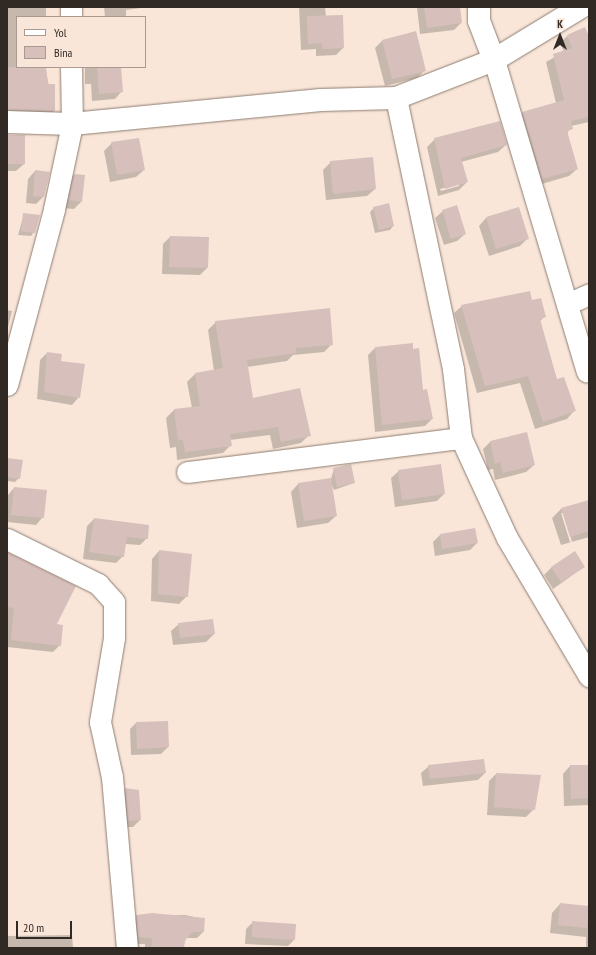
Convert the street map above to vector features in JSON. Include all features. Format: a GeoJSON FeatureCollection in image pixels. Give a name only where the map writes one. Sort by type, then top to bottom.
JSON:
{"type":"FeatureCollection","features":[{"type":"Feature","properties":{"kind":"street"},"geometry":{"type":"LineString","coordinates":[[479,7],[479,22],[494,60],[587,371]]}},
{"type":"Feature","properties":{"kind":"street"},"geometry":{"type":"LineString","coordinates":[[7,122],[72,124],[321,100],[396,98],[494,60],[581,7]]}},
{"type":"Feature","properties":{"kind":"street"},"geometry":{"type":"LineString","coordinates":[[7,385],[54,209],[72,124],[71,68]]}},
{"type":"Feature","properties":{"kind":"street"},"geometry":{"type":"LineString","coordinates":[[396,98],[453,369],[461,438],[507,538],[589,676]]}},
{"type":"Feature","properties":{"kind":"street"},"geometry":{"type":"LineString","coordinates":[[567,304],[589,294]]}},
{"type":"Feature","properties":{"kind":"street"},"geometry":{"type":"LineString","coordinates":[[187,472],[461,438]]}},
{"type":"Feature","properties":{"kind":"street"},"geometry":{"type":"LineString","coordinates":[[7,539],[98,584],[114,602],[114,638],[100,722],[112,777],[127,948]]}},
{"type":"Feature","properties":{"kind":"building"},"geometry":{"type":"Polygon","coordinates":[[[424,7],[460,7],[462,23],[427,28],[424,7]]]}},
{"type":"Feature","properties":{"kind":"building"},"geometry":{"type":"Polygon","coordinates":[[[343,15],[344,48],[322,49],[322,43],[308,44],[307,16],[343,15]]]}},
{"type":"Feature","properties":{"kind":"building"},"geometry":{"type":"Polygon","coordinates":[[[585,27],[589,37],[589,117],[571,121],[573,129],[567,131],[578,169],[542,179],[522,112],[564,100],[553,54],[572,48],[567,35],[585,27]]]}},
{"type":"Feature","properties":{"kind":"building"},"geometry":{"type":"Polygon","coordinates":[[[416,31],[426,71],[392,79],[382,40],[416,31]]]}},
{"type":"Feature","properties":{"kind":"building"},"geometry":{"type":"Polygon","coordinates":[[[7,67],[46,68],[48,84],[55,84],[55,111],[7,110],[7,67]]]}},
{"type":"Feature","properties":{"kind":"building"},"geometry":{"type":"Polygon","coordinates":[[[97,68],[121,68],[123,92],[99,94],[97,68]]]}},
{"type":"Feature","properties":{"kind":"building"},"geometry":{"type":"Polygon","coordinates":[[[500,121],[507,145],[461,158],[468,182],[445,189],[434,138],[500,121]]]}},
{"type":"Feature","properties":{"kind":"building"},"geometry":{"type":"Polygon","coordinates":[[[7,135],[25,135],[25,164],[7,164],[7,135]]]}},
{"type":"Feature","properties":{"kind":"building"},"geometry":{"type":"Polygon","coordinates":[[[139,138],[145,170],[117,175],[111,142],[139,138]]]}},
{"type":"Feature","properties":{"kind":"building"},"geometry":{"type":"Polygon","coordinates":[[[373,157],[376,189],[333,194],[330,161],[373,157]]]}},
{"type":"Feature","properties":{"kind":"building"},"geometry":{"type":"Polygon","coordinates":[[[35,170],[50,172],[44,197],[33,196],[35,170]]]}},
{"type":"Feature","properties":{"kind":"building"},"geometry":{"type":"Polygon","coordinates":[[[74,174],[85,175],[82,202],[68,200],[74,174]]]}},
{"type":"Feature","properties":{"kind":"building"},"geometry":{"type":"Polygon","coordinates":[[[389,203],[394,226],[379,230],[373,207],[389,203]]]}},
{"type":"Feature","properties":{"kind":"building"},"geometry":{"type":"Polygon","coordinates":[[[457,205],[466,234],[451,239],[442,210],[457,205]]]}},
{"type":"Feature","properties":{"kind":"building"},"geometry":{"type":"Polygon","coordinates":[[[519,207],[529,239],[496,249],[486,217],[519,207]]]}},
{"type":"Feature","properties":{"kind":"building"},"geometry":{"type":"Polygon","coordinates":[[[23,213],[40,215],[35,233],[21,231],[23,213]]]}},
{"type":"Feature","properties":{"kind":"building"},"geometry":{"type":"Polygon","coordinates":[[[170,236],[209,237],[208,268],[169,267],[170,236]]]}},
{"type":"Feature","properties":{"kind":"building"},"geometry":{"type":"Polygon","coordinates":[[[530,291],[532,300],[541,298],[546,317],[540,319],[557,379],[564,377],[576,411],[543,422],[528,376],[485,386],[461,305],[530,291]]]}},
{"type":"Feature","properties":{"kind":"building"},"geometry":{"type":"Polygon","coordinates":[[[330,308],[333,345],[296,348],[296,353],[247,360],[253,398],[300,388],[311,436],[281,442],[278,427],[230,434],[232,446],[185,452],[183,440],[178,440],[174,409],[200,406],[195,373],[223,368],[215,321],[330,308]]]}},
{"type":"Feature","properties":{"kind":"building"},"geometry":{"type":"Polygon","coordinates":[[[413,343],[413,349],[419,348],[423,390],[427,389],[433,419],[382,425],[375,347],[413,343]]]}},
{"type":"Feature","properties":{"kind":"building"},"geometry":{"type":"Polygon","coordinates":[[[47,352],[62,354],[61,361],[85,364],[80,398],[44,392],[47,352]]]}},
{"type":"Feature","properties":{"kind":"building"},"geometry":{"type":"Polygon","coordinates":[[[527,432],[535,465],[503,473],[500,462],[495,464],[490,441],[527,432]]]}},
{"type":"Feature","properties":{"kind":"building"},"geometry":{"type":"Polygon","coordinates":[[[7,458],[23,460],[20,479],[7,477],[7,458]]]}},
{"type":"Feature","properties":{"kind":"building"},"geometry":{"type":"Polygon","coordinates":[[[351,464],[355,483],[337,487],[333,468],[351,464]]]}},
{"type":"Feature","properties":{"kind":"building"},"geometry":{"type":"Polygon","coordinates":[[[441,464],[445,494],[402,500],[398,470],[441,464]]]}},
{"type":"Feature","properties":{"kind":"building"},"geometry":{"type":"Polygon","coordinates":[[[331,478],[337,516],[304,521],[298,483],[331,478]]]}},
{"type":"Feature","properties":{"kind":"building"},"geometry":{"type":"Polygon","coordinates":[[[14,487],[47,490],[44,518],[11,515],[14,487]]]}},
{"type":"Feature","properties":{"kind":"building"},"geometry":{"type":"Polygon","coordinates":[[[589,500],[589,531],[570,537],[561,508],[589,500]]]}},
{"type":"Feature","properties":{"kind":"building"},"geometry":{"type":"Polygon","coordinates":[[[94,518],[149,525],[148,539],[127,537],[124,557],[89,552],[94,518]]]}},
{"type":"Feature","properties":{"kind":"building"},"geometry":{"type":"Polygon","coordinates":[[[475,528],[478,543],[442,549],[440,534],[475,528]]]}},
{"type":"Feature","properties":{"kind":"building"},"geometry":{"type":"Polygon","coordinates":[[[159,550],[192,554],[188,597],[158,594],[159,550]]]}},
{"type":"Feature","properties":{"kind":"building"},"geometry":{"type":"Polygon","coordinates":[[[575,551],[585,567],[561,582],[551,567],[575,551]]]}},
{"type":"Feature","properties":{"kind":"building"},"geometry":{"type":"Polygon","coordinates":[[[7,552],[76,586],[57,624],[63,625],[61,646],[11,640],[14,608],[7,607],[7,552]]]}},
{"type":"Feature","properties":{"kind":"building"},"geometry":{"type":"Polygon","coordinates":[[[213,619],[215,634],[180,638],[178,623],[213,619]]]}},
{"type":"Feature","properties":{"kind":"building"},"geometry":{"type":"Polygon","coordinates":[[[168,721],[169,747],[137,749],[136,722],[168,721]]]}},
{"type":"Feature","properties":{"kind":"building"},"geometry":{"type":"Polygon","coordinates":[[[484,759],[486,773],[430,779],[428,765],[484,759]]]}},
{"type":"Feature","properties":{"kind":"building"},"geometry":{"type":"Polygon","coordinates":[[[570,765],[589,765],[589,798],[571,799],[570,765]]]}},
{"type":"Feature","properties":{"kind":"building"},"geometry":{"type":"Polygon","coordinates":[[[496,773],[541,775],[535,810],[494,807],[496,773]]]}},
{"type":"Feature","properties":{"kind":"building"},"geometry":{"type":"Polygon","coordinates":[[[125,788],[139,790],[141,820],[128,821],[125,788]]]}},
{"type":"Feature","properties":{"kind":"building"},"geometry":{"type":"Polygon","coordinates":[[[560,903],[589,906],[587,928],[558,925],[560,903]]]}},
{"type":"Feature","properties":{"kind":"building"},"geometry":{"type":"Polygon","coordinates":[[[152,913],[205,918],[204,932],[193,932],[185,940],[184,948],[151,948],[152,938],[138,937],[136,915],[152,913]]]}},
{"type":"Feature","properties":{"kind":"building"},"geometry":{"type":"Polygon","coordinates":[[[252,921],[296,924],[295,940],[252,937],[252,921]]]}}]}
